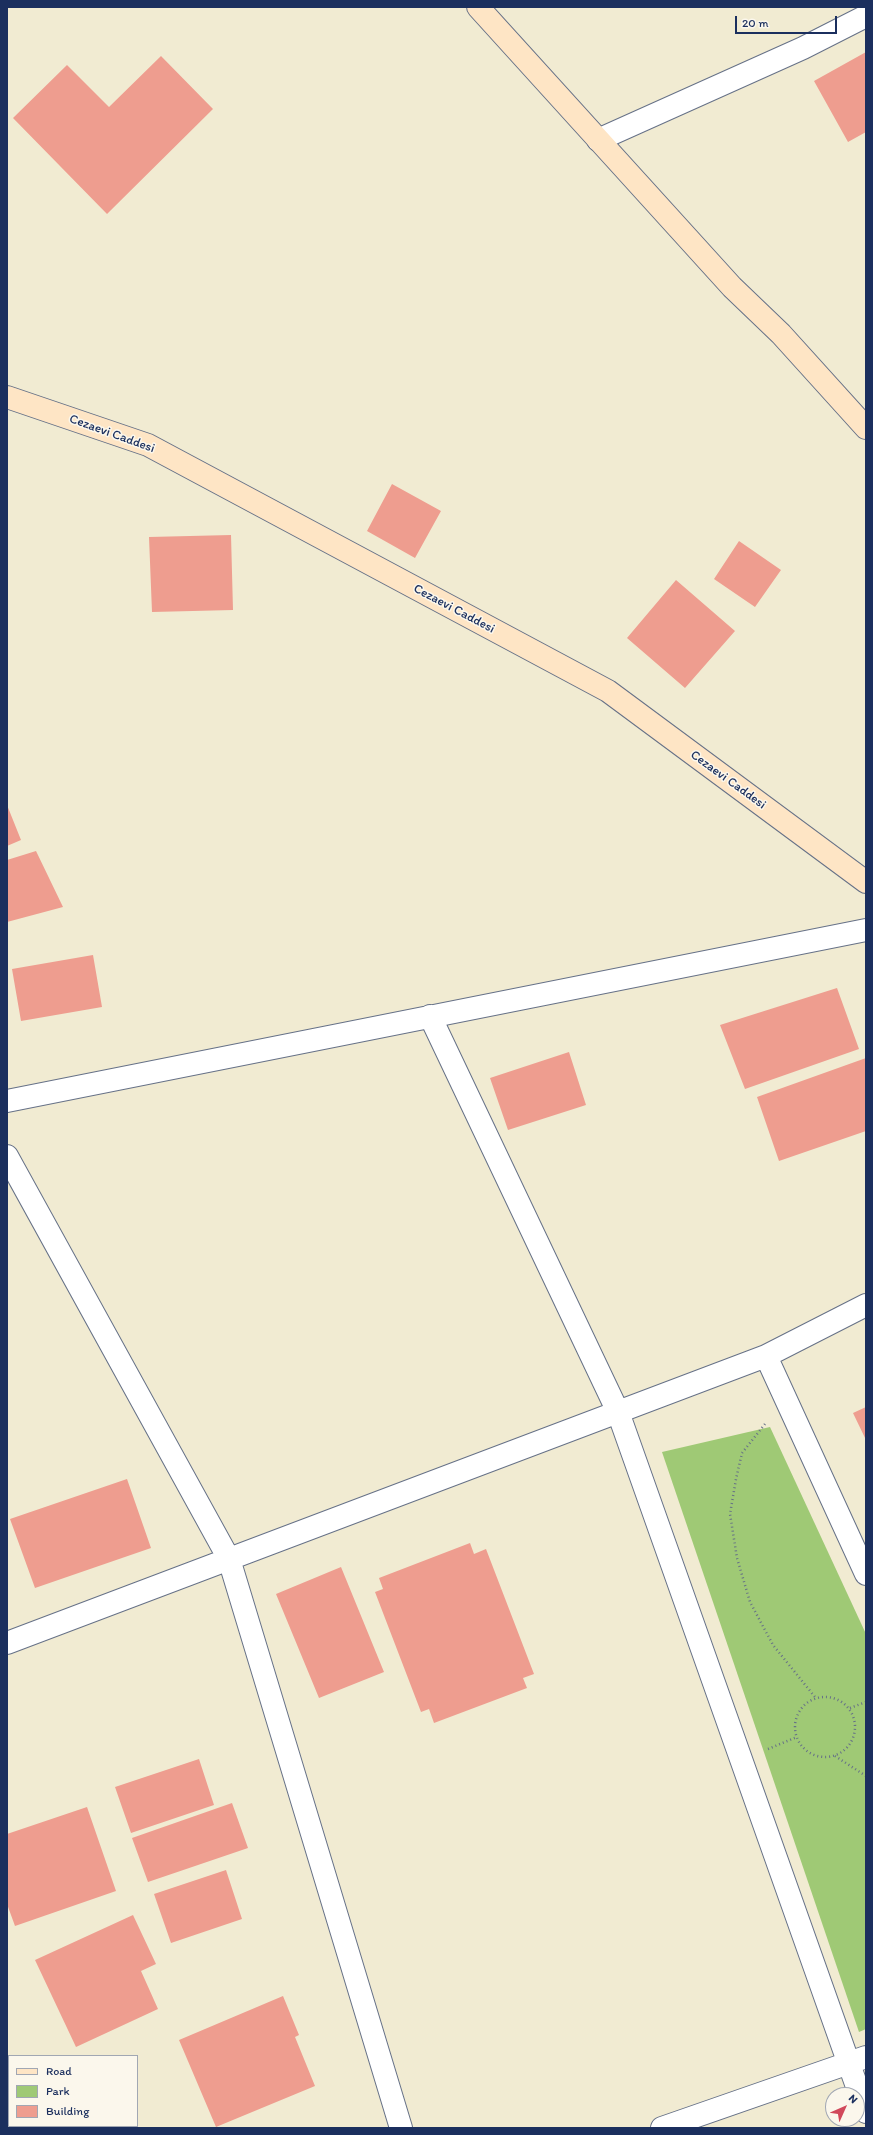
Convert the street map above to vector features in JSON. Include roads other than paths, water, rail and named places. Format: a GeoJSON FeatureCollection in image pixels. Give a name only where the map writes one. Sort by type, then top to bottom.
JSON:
{"type":"FeatureCollection","features":[{"type":"Feature","properties":{"kind":"street"},"geometry":{"type":"LineString","coordinates":[[478,7],[732,287],[781,334],[866,428]]}},
{"type":"Feature","properties":{"kind":"street"},"geometry":{"type":"LineString","coordinates":[[598,140],[803,48],[866,16]]}},
{"type":"Feature","properties":{"kind":"street","name":"Cezaevi Caddesi"},"geometry":{"type":"LineString","coordinates":[[7,397],[148,445],[608,691],[866,882]]}},
{"type":"Feature","properties":{"kind":"street"},"geometry":{"type":"LineString","coordinates":[[7,1100],[866,930]]}},
{"type":"Feature","properties":{"kind":"street"},"geometry":{"type":"LineString","coordinates":[[430,1016],[618,1412],[857,2060],[866,2112]]}},
{"type":"Feature","properties":{"kind":"street"},"geometry":{"type":"LineString","coordinates":[[7,1156],[229,1559],[401,2128]]}},
{"type":"Feature","properties":{"kind":"street"},"geometry":{"type":"LineString","coordinates":[[7,1643],[766,1356],[866,1305]]}},
{"type":"Feature","properties":{"kind":"street"},"geometry":{"type":"LineString","coordinates":[[766,1356],[866,1574]]}},
{"type":"Feature","properties":{"kind":"street"},"geometry":{"type":"LineString","coordinates":[[662,2128],[857,2060]]}}]}
